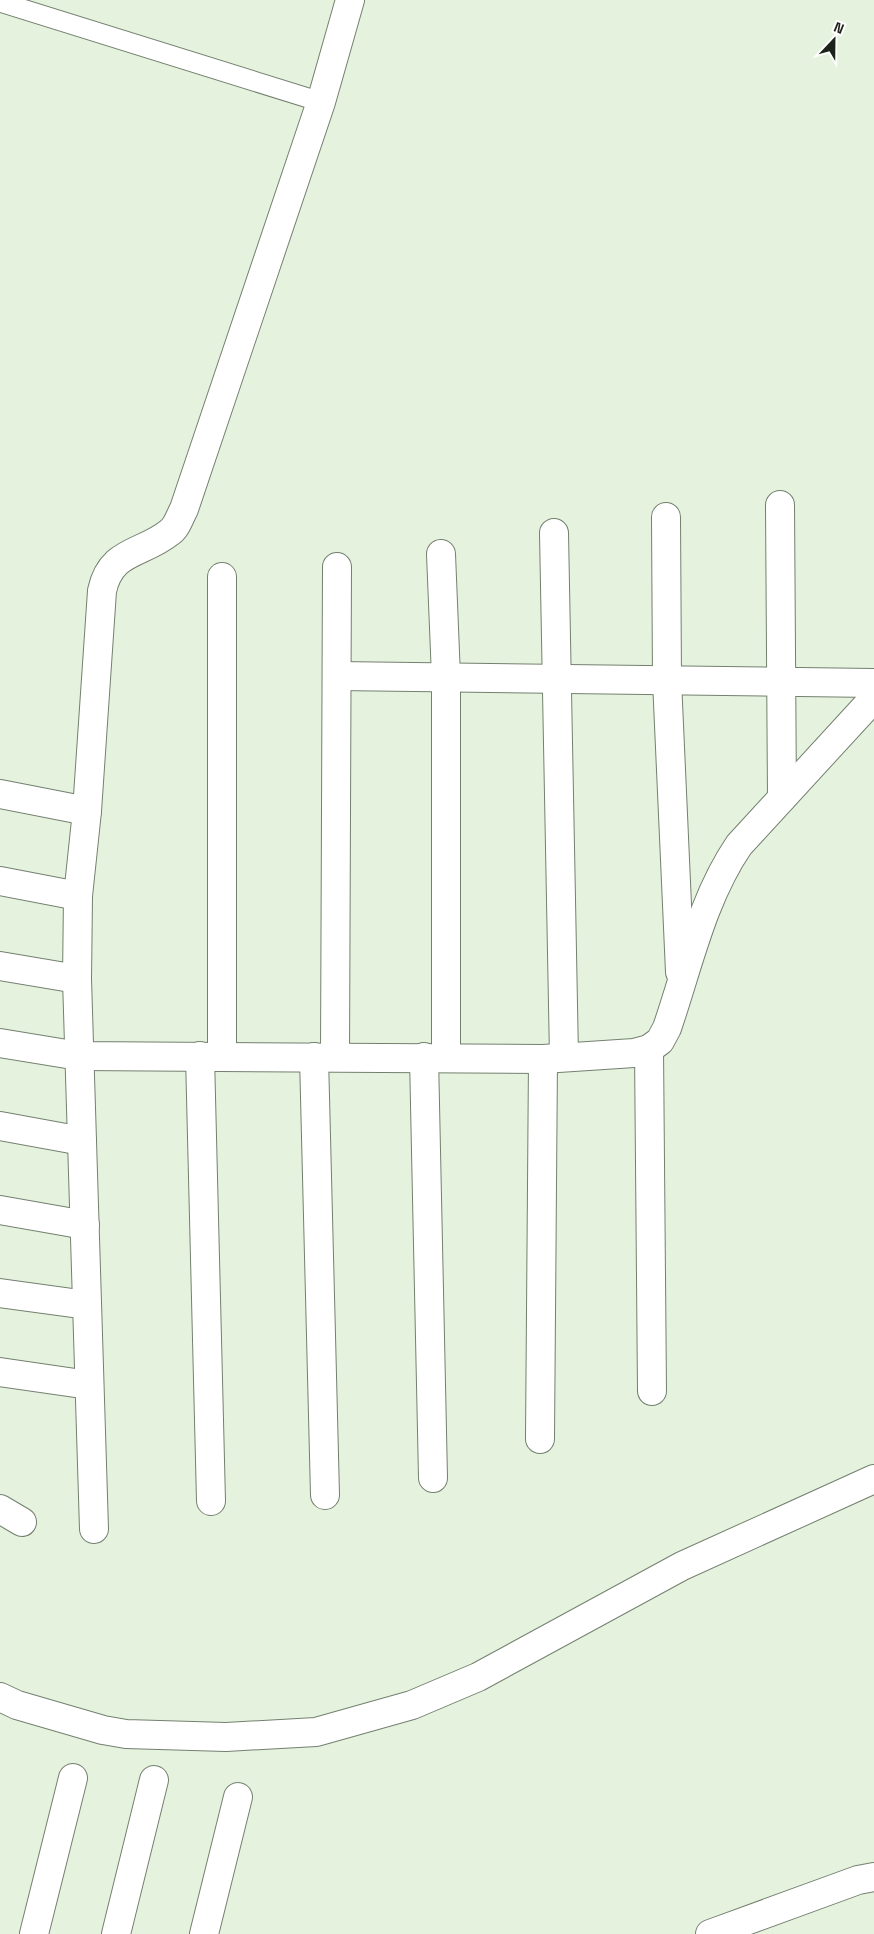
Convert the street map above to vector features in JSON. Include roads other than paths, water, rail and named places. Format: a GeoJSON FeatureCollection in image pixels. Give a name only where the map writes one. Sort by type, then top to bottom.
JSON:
{"type":"FeatureCollection","features":[{"type":"Feature","properties":{"kind":"street"},"geometry":{"type":"LineString","coordinates":[[94,1529],[77,979],[78,896],[87,810],[102,592],[109,570],[121,559],[171,532],[178,522],[322,102],[350,0]]}},
{"type":"Feature","properties":{"kind":"street"},"geometry":{"type":"LineString","coordinates":[[780,504],[782,798]]}},
{"type":"Feature","properties":{"kind":"street"},"geometry":{"type":"LineString","coordinates":[[666,517],[667,680],[681,989]]}},
{"type":"Feature","properties":{"kind":"street"},"geometry":{"type":"LineString","coordinates":[[540,1439],[554,1058],[557,678],[554,533]]}},
{"type":"Feature","properties":{"kind":"street"},"geometry":{"type":"LineString","coordinates":[[433,1478],[435,1057],[446,677],[441,554]]}},
{"type":"Feature","properties":{"kind":"street"},"geometry":{"type":"LineString","coordinates":[[325,1495],[325,1057],[337,676],[338,567]]}},
{"type":"Feature","properties":{"kind":"street"},"geometry":{"type":"LineString","coordinates":[[211,1501],[211,1056],[222,577]]}},
{"type":"Feature","properties":{"kind":"street"},"geometry":{"type":"LineString","coordinates":[[337,676],[874,683]]}},
{"type":"Feature","properties":{"kind":"street"},"geometry":{"type":"LineString","coordinates":[[0,1043],[79,1056],[554,1058],[634,1053],[649,1049],[660,1041],[667,1028],[706,909],[728,861],[739,845],[874,698]]}},
{"type":"Feature","properties":{"kind":"street"},"geometry":{"type":"LineString","coordinates":[[0,794],[87,810]]}},
{"type":"Feature","properties":{"kind":"street"},"geometry":{"type":"LineString","coordinates":[[0,881],[78,896]]}},
{"type":"Feature","properties":{"kind":"street"},"geometry":{"type":"LineString","coordinates":[[0,966],[77,979]]}},
{"type":"Feature","properties":{"kind":"street"},"geometry":{"type":"LineString","coordinates":[[649,1049],[652,1391]]}},
{"type":"Feature","properties":{"kind":"street"},"geometry":{"type":"LineString","coordinates":[[0,1126],[82,1141]]}},
{"type":"Feature","properties":{"kind":"street"},"geometry":{"type":"LineString","coordinates":[[0,1210],[85,1225]]}},
{"type":"Feature","properties":{"kind":"street"},"geometry":{"type":"LineString","coordinates":[[0,1293],[87,1305]]}},
{"type":"Feature","properties":{"kind":"street"},"geometry":{"type":"LineString","coordinates":[[0,1372],[89,1385]]}},
{"type":"Feature","properties":{"kind":"street"},"geometry":{"type":"LineString","coordinates":[[0,1697],[16,1705],[103,1730],[126,1734],[226,1737],[316,1732],[403,1708],[478,1678],[682,1566],[874,1479]]}},
{"type":"Feature","properties":{"kind":"street"},"geometry":{"type":"LineString","coordinates":[[34,1934],[73,1778]]}},
{"type":"Feature","properties":{"kind":"street"},"geometry":{"type":"LineString","coordinates":[[116,1934],[154,1780]]}},
{"type":"Feature","properties":{"kind":"street"},"geometry":{"type":"LineString","coordinates":[[204,1934],[238,1797]]}},
{"type":"Feature","properties":{"kind":"street"},"geometry":{"type":"LineString","coordinates":[[710,1934],[858,1880],[874,1877]]}},
{"type":"Feature","properties":{"kind":"lane"},"geometry":{"type":"LineString","coordinates":[[0,2],[322,102]]}}]}
